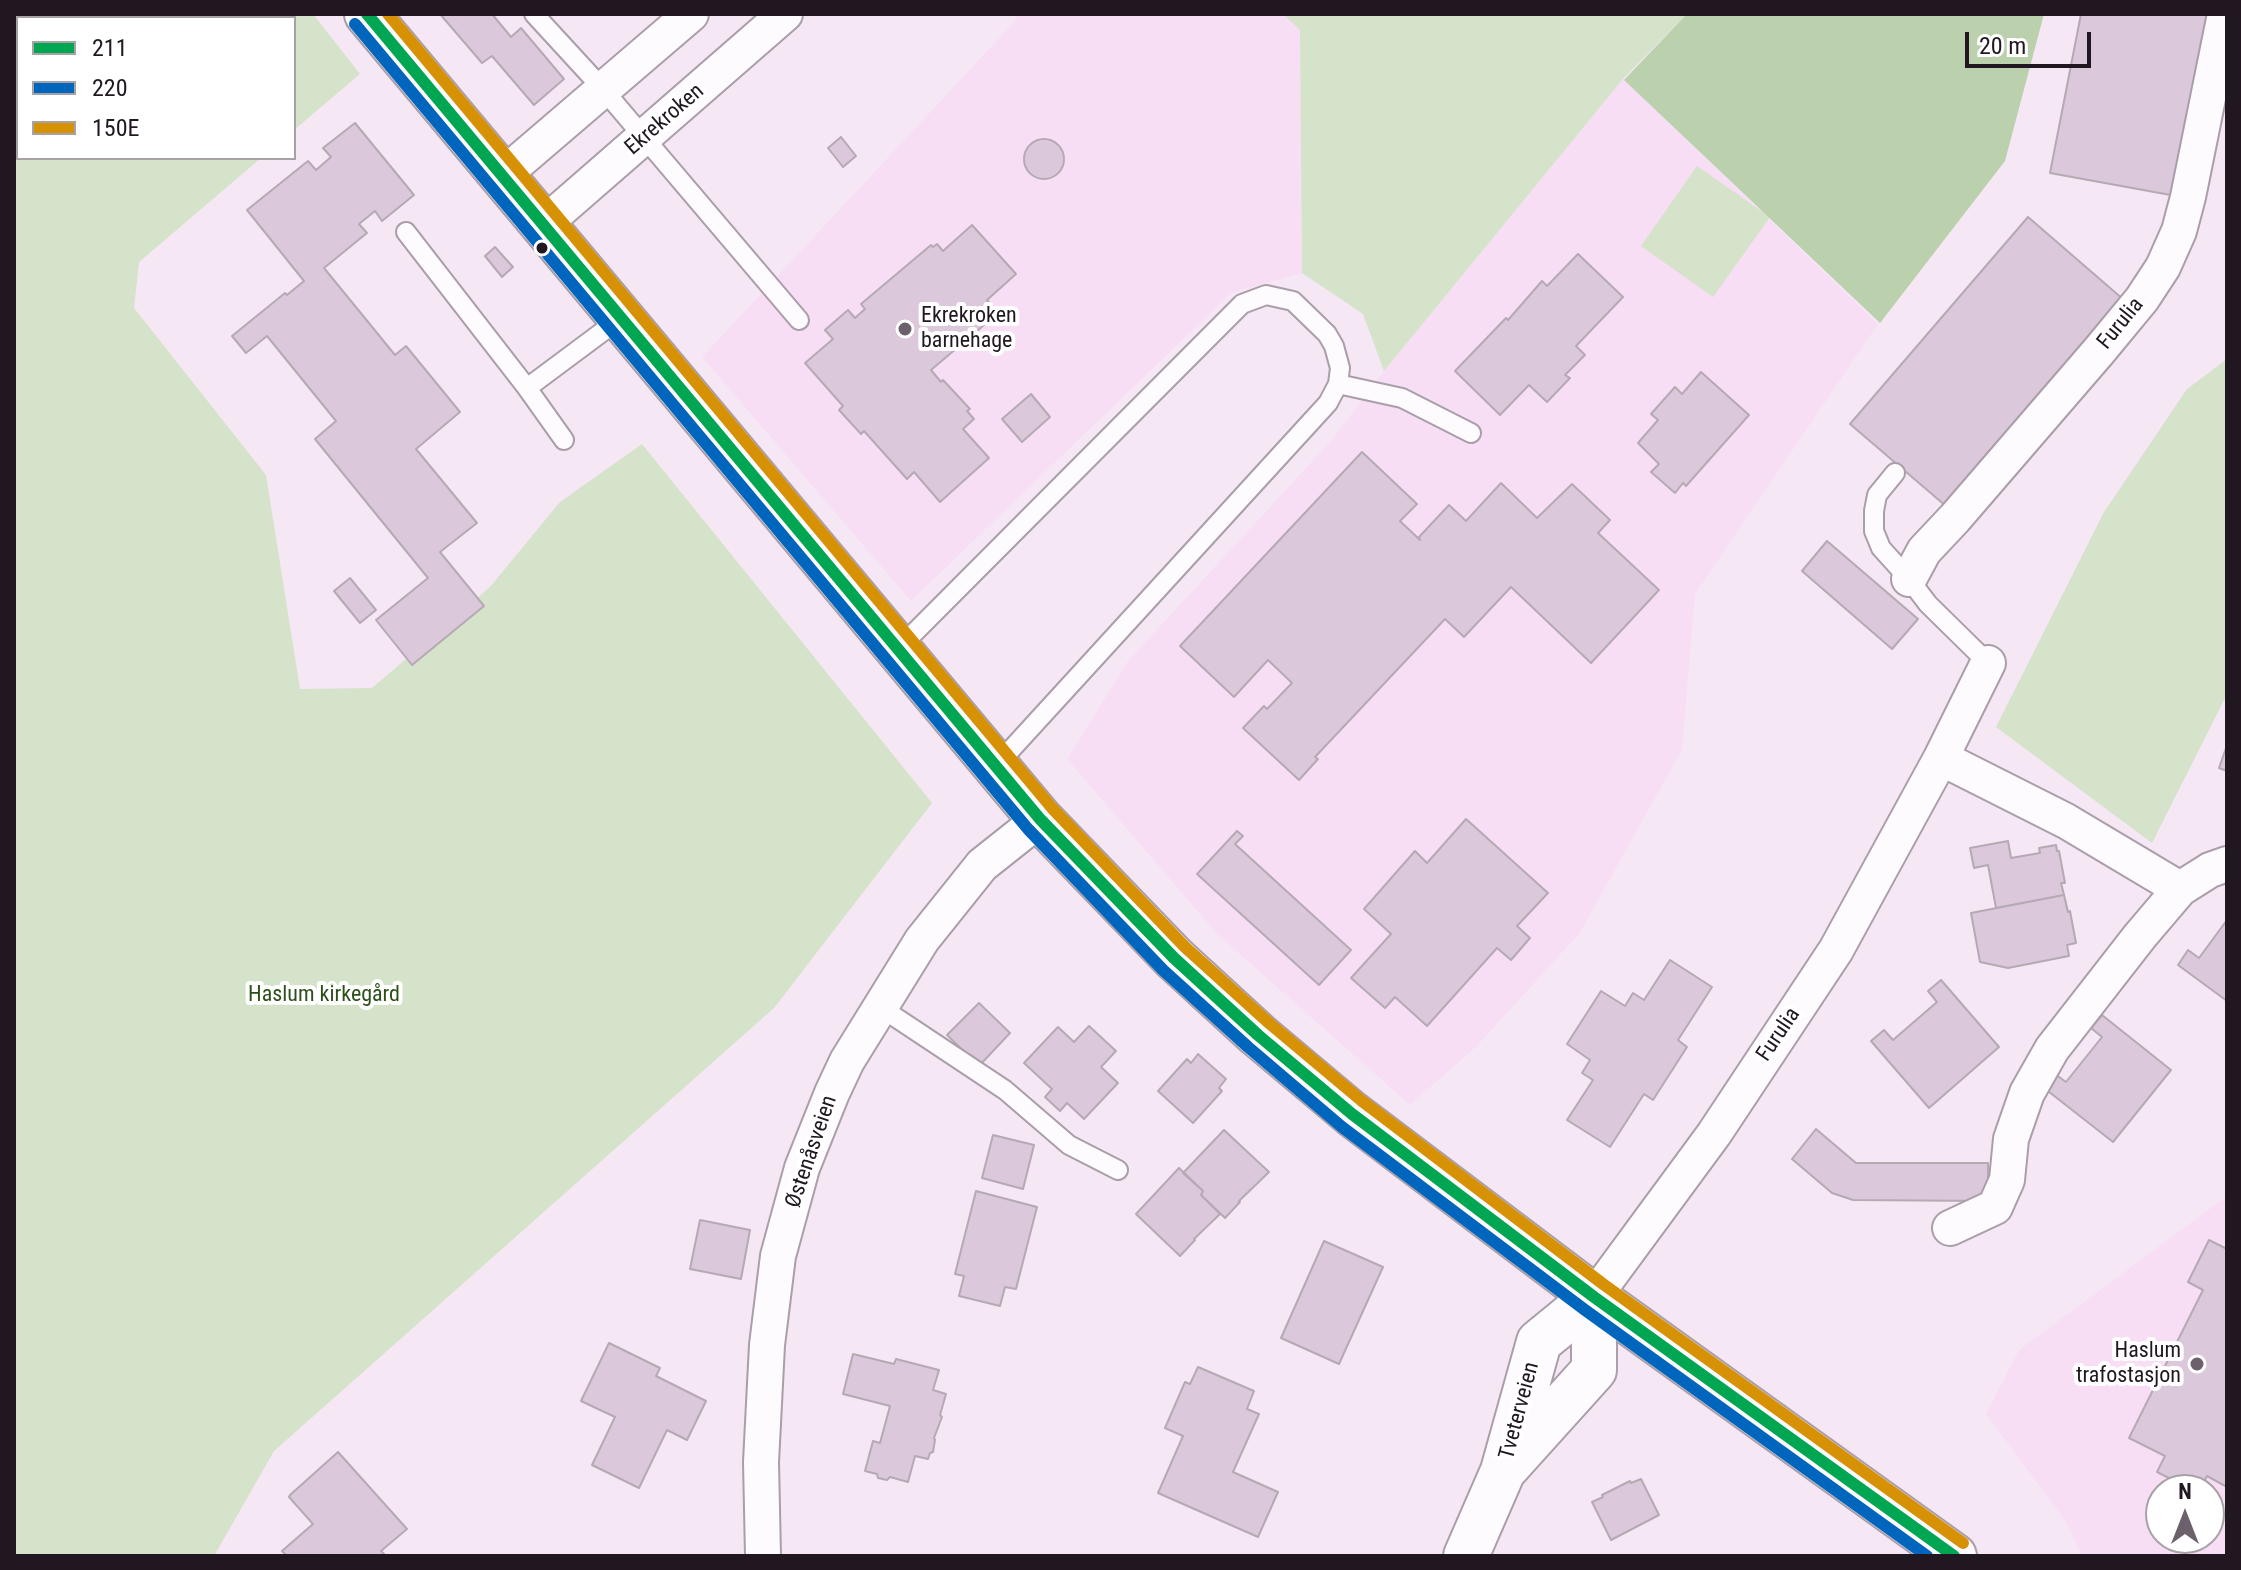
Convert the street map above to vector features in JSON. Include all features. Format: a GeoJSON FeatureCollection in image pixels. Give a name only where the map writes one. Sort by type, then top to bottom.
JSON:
{"type":"FeatureCollection","features":[{"type":"Feature","properties":{"kind":"main road"},"geometry":{"type":"LineString","coordinates":[[367,14],[1040,819],[1174,958],[1258,1035],[1352,1114],[1594,1297],[1954,1556]]}},
{"type":"Feature","properties":{"kind":"main road","name":"Tveterveien"},"geometry":{"type":"LineString","coordinates":[[1466,1556],[1503,1471],[1539,1342],[1594,1297]]}},
{"type":"Feature","properties":{"kind":"street"},"geometry":{"type":"LineString","coordinates":[[502,176],[691,14]]}},
{"type":"Feature","properties":{"kind":"street","name":"Ekrekroken"},"geometry":{"type":"LineString","coordinates":[[544,224],[785,14]]}},
{"type":"Feature","properties":{"kind":"street","name":"Furulia"},"geometry":{"type":"LineString","coordinates":[[1909,579],[1924,551],[2099,351],[2142,299],[2163,267],[2179,231],[2188,197],[2225,14]]}},
{"type":"Feature","properties":{"kind":"street","name":"Furulia"},"geometry":{"type":"LineString","coordinates":[[1594,1297],[1714,1134],[1836,950],[1941,758],[1988,663]]}},
{"type":"Feature","properties":{"kind":"street"},"geometry":{"type":"LineString","coordinates":[[1941,758],[2066,821],[2180,889]]}},
{"type":"Feature","properties":{"kind":"street","name":"Østenåsveien"},"geometry":{"type":"LineString","coordinates":[[763,1556],[761,1462],[767,1345],[778,1256],[802,1168],[847,1061],[922,940],[982,865],[1040,819]]}},
{"type":"Feature","properties":{"kind":"street"},"geometry":{"type":"LineString","coordinates":[[1950,1228],[1995,1207],[2007,1180],[2011,1139],[2027,1093],[2052,1049],[2180,889],[2210,870],[2227,864]]}},
{"type":"Feature","properties":{"kind":"lane"},"geometry":{"type":"LineString","coordinates":[[534,14],[602,88],[799,320]]}},
{"type":"Feature","properties":{"kind":"lane"},"geometry":{"type":"LineString","coordinates":[[406,232],[564,440]]}},
{"type":"Feature","properties":{"kind":"lane"},"geometry":{"type":"LineString","coordinates":[[898,649],[1242,304],[1266,295],[1293,301],[1327,334],[1340,368],[1338,384],[1328,403],[996,766]]}},
{"type":"Feature","properties":{"kind":"lane"},"geometry":{"type":"LineString","coordinates":[[527,388],[621,318]]}},
{"type":"Feature","properties":{"kind":"lane"},"geometry":{"type":"LineString","coordinates":[[1338,384],[1402,398],[1471,433]]}},
{"type":"Feature","properties":{"kind":"lane","name":"Furulia"},"geometry":{"type":"LineString","coordinates":[[1895,473],[1877,495],[1874,511],[1874,531],[1881,548],[1928,604],[1988,663]]}},
{"type":"Feature","properties":{"kind":"lane"},"geometry":{"type":"LineString","coordinates":[[880,1007],[1005,1090],[1069,1145],[1118,1170]]}},
{"type":"Feature","properties":{"kind":"shaded area"},"geometry":{"type":"Polygon","coordinates":[[[1017,14],[1283,14],[1300,30],[1302,273],[1231,293],[911,601],[702,357],[1016,20],[1017,14]]]}},
{"type":"Feature","properties":{"kind":"shaded area"},"geometry":{"type":"Polygon","coordinates":[[[1623,79],[1878,324],[1695,594],[1682,750],[1579,934],[1476,1047],[1410,1105],[1217,934],[1067,759],[1128,661],[1330,442],[1384,371],[1623,79]]]}},
{"type":"Feature","properties":{"kind":"shaded area"},"geometry":{"type":"Polygon","coordinates":[[[2227,1196],[2227,1556],[2082,1556],[2066,1522],[1986,1414],[2019,1350],[2227,1196]]]}},
{"type":"Feature","properties":{"kind":"green space"},"geometry":{"type":"Polygon","coordinates":[[[313,14],[360,74],[296,128],[296,16],[184,16],[313,14]]]}},
{"type":"Feature","properties":{"kind":"green space"},"geometry":{"type":"Polygon","coordinates":[[[1283,14],[1687,14],[1623,79],[1384,371],[1363,314],[1302,273],[1300,30],[1283,14]]]}},
{"type":"Feature","properties":{"kind":"green space"},"geometry":{"type":"Polygon","coordinates":[[[1687,14],[2044,14],[2005,161],[1880,323],[1624,80],[1687,14]]]}},
{"type":"Feature","properties":{"kind":"green space","name":"Haslum kirkegård"},"geometry":{"type":"Polygon","coordinates":[[[14,125],[16,160],[259,160],[139,262],[134,308],[266,475],[300,689],[372,688],[490,587],[560,502],[642,444],[932,803],[774,1008],[274,1451],[214,1556],[14,1556],[14,125]]]}},
{"type":"Feature","properties":{"kind":"green space"},"geometry":{"type":"Polygon","coordinates":[[[1697,166],[1770,217],[1713,297],[1641,246],[1697,166]]]}},
{"type":"Feature","properties":{"kind":"green space"},"geometry":{"type":"Polygon","coordinates":[[[2227,359],[2227,694],[2152,843],[1996,727],[2104,512],[2187,389],[2227,359]]]}},
{"type":"Feature","properties":{"kind":"building"},"geometry":{"type":"Polygon","coordinates":[[[440,14],[492,14],[511,37],[521,28],[564,79],[534,105],[492,56],[482,63],[440,14]]]}},
{"type":"Feature","properties":{"kind":"building"},"geometry":{"type":"Polygon","coordinates":[[[2081,14],[2211,14],[2176,196],[2050,173],[2081,14]]]}},
{"type":"Feature","properties":{"kind":"building"},"geometry":{"type":"Polygon","coordinates":[[[355,123],[414,195],[382,221],[375,211],[359,224],[367,233],[324,268],[395,355],[406,346],[460,412],[416,449],[477,523],[440,552],[484,606],[412,665],[376,620],[428,578],[315,439],[336,421],[267,336],[246,353],[232,336],[304,281],[247,210],[308,161],[316,170],[331,157],[323,148],[355,123]]]}},
{"type":"Feature","properties":{"kind":"building"},"geometry":{"type":"Polygon","coordinates":[[[841,137],[856,156],[843,167],[828,148],[841,137]]]}},
{"type":"Feature","properties":{"kind":"building"},"geometry":{"type":"Polygon","coordinates":[[[1044,139],[1058,145],[1064,159],[1058,173],[1044,179],[1030,173],[1024,159],[1030,145],[1044,139]]]}},
{"type":"Feature","properties":{"kind":"building"},"geometry":{"type":"Polygon","coordinates":[[[2028,217],[2124,300],[1947,507],[1850,424],[2028,217]]]}},
{"type":"Feature","properties":{"kind":"building"},"geometry":{"type":"Polygon","coordinates":[[[972,225],[1016,274],[987,300],[997,311],[988,318],[990,320],[931,370],[970,409],[967,411],[974,419],[963,429],[989,458],[940,502],[914,472],[907,479],[864,431],[861,434],[839,410],[843,406],[805,363],[833,339],[825,330],[848,310],[855,318],[865,309],[861,304],[931,245],[937,244],[943,251],[972,225]]]}},
{"type":"Feature","properties":{"kind":"building"},"geometry":{"type":"Polygon","coordinates":[[[495,247],[513,267],[502,277],[485,256],[495,247]]]}},
{"type":"Feature","properties":{"kind":"building"},"geometry":{"type":"Polygon","coordinates":[[[1578,254],[1623,297],[1576,346],[1585,355],[1565,375],[1570,378],[1547,402],[1529,385],[1500,415],[1455,371],[1506,318],[1508,320],[1542,281],[1547,286],[1578,254]]]}},
{"type":"Feature","properties":{"kind":"building"},"geometry":{"type":"Polygon","coordinates":[[[1701,372],[1749,415],[1686,486],[1683,483],[1675,493],[1651,472],[1659,464],[1638,443],[1658,420],[1651,414],[1675,387],[1682,394],[1701,372]]]}},
{"type":"Feature","properties":{"kind":"building"},"geometry":{"type":"Polygon","coordinates":[[[1031,394],[1050,417],[1022,442],[1002,419],[1031,394]]]}},
{"type":"Feature","properties":{"kind":"building"},"geometry":{"type":"Polygon","coordinates":[[[1362,452],[1417,504],[1400,521],[1420,540],[1419,537],[1449,505],[1466,521],[1501,483],[1537,518],[1572,484],[1610,520],[1598,533],[1659,590],[1591,663],[1511,587],[1464,637],[1445,619],[1315,757],[1318,759],[1299,780],[1243,728],[1292,683],[1268,660],[1234,697],[1180,646],[1362,452]]]}},
{"type":"Feature","properties":{"kind":"building"},"geometry":{"type":"Polygon","coordinates":[[[1827,541],[1918,619],[1892,649],[1802,571],[1827,541]]]}},
{"type":"Feature","properties":{"kind":"building"},"geometry":{"type":"Polygon","coordinates":[[[350,578],[376,610],[360,623],[334,591],[350,578]]]}},
{"type":"Feature","properties":{"kind":"building"},"geometry":{"type":"Polygon","coordinates":[[[2227,748],[2227,771],[2219,768],[2227,748]]]}},
{"type":"Feature","properties":{"kind":"building"},"geometry":{"type":"Polygon","coordinates":[[[1466,819],[1548,893],[1517,926],[1530,938],[1511,960],[1497,948],[1427,1026],[1395,997],[1385,1008],[1351,978],[1391,934],[1364,909],[1415,851],[1427,863],[1466,819]]]}},
{"type":"Feature","properties":{"kind":"building"},"geometry":{"type":"Polygon","coordinates":[[[1237,831],[1243,836],[1235,844],[1351,950],[1319,985],[1197,874],[1237,831]]]}},
{"type":"Feature","properties":{"kind":"building"},"geometry":{"type":"Polygon","coordinates":[[[2008,841],[2011,858],[2040,853],[2039,848],[2056,845],[2065,883],[2061,883],[2064,895],[1996,908],[1988,865],[1974,868],[1970,848],[2008,841]]]}},
{"type":"Feature","properties":{"kind":"building"},"geometry":{"type":"Polygon","coordinates":[[[2064,895],[2076,943],[2067,945],[2069,956],[2008,968],[1980,962],[1971,913],[2064,895]]]}},
{"type":"Feature","properties":{"kind":"building"},"geometry":{"type":"Polygon","coordinates":[[[2227,920],[2227,1001],[2178,965],[2188,950],[2199,958],[2227,920]]]}},
{"type":"Feature","properties":{"kind":"building"},"geometry":{"type":"Polygon","coordinates":[[[1670,960],[1712,987],[1678,1040],[1687,1047],[1653,1100],[1644,1094],[1610,1147],[1567,1120],[1593,1080],[1582,1073],[1590,1060],[1567,1044],[1601,991],[1625,1006],[1633,993],[1644,1000],[1670,960]]]}},
{"type":"Feature","properties":{"kind":"building"},"geometry":{"type":"Polygon","coordinates":[[[1941,980],[1999,1047],[1929,1108],[1871,1041],[1884,1030],[1893,1040],[1937,1002],[1928,991],[1941,980]]]}},
{"type":"Feature","properties":{"kind":"building"},"geometry":{"type":"Polygon","coordinates":[[[979,1003],[1010,1033],[979,1066],[947,1035],[979,1003]]]}},
{"type":"Feature","properties":{"kind":"building"},"geometry":{"type":"Polygon","coordinates":[[[2102,1015],[2171,1070],[2113,1142],[2044,1088],[2055,1074],[2066,1082],[2102,1037],[2091,1028],[2102,1015]]]}},
{"type":"Feature","properties":{"kind":"building"},"geometry":{"type":"Polygon","coordinates":[[[1089,1026],[1116,1051],[1101,1067],[1118,1083],[1084,1119],[1067,1103],[1060,1111],[1045,1097],[1052,1089],[1024,1063],[1058,1027],[1074,1042],[1089,1026]]]}},
{"type":"Feature","properties":{"kind":"building"},"geometry":{"type":"Polygon","coordinates":[[[1198,1054],[1226,1079],[1219,1088],[1222,1091],[1193,1123],[1158,1091],[1187,1059],[1191,1063],[1198,1054]]]}},
{"type":"Feature","properties":{"kind":"building"},"geometry":{"type":"Polygon","coordinates":[[[1816,1129],[1856,1163],[1988,1163],[1988,1201],[1853,1200],[1832,1193],[1792,1159],[1816,1129]]]}},
{"type":"Feature","properties":{"kind":"building"},"geometry":{"type":"Polygon","coordinates":[[[1224,1130],[1269,1172],[1225,1218],[1183,1173],[1224,1130]]]}},
{"type":"Feature","properties":{"kind":"building"},"geometry":{"type":"Polygon","coordinates":[[[993,1135],[1034,1145],[1023,1189],[982,1178],[993,1135]]]}},
{"type":"Feature","properties":{"kind":"building"},"geometry":{"type":"Polygon","coordinates":[[[1179,1168],[1203,1191],[1201,1195],[1220,1214],[1180,1256],[1136,1214],[1179,1168]]]}},
{"type":"Feature","properties":{"kind":"building"},"geometry":{"type":"Polygon","coordinates":[[[976,1191],[1037,1207],[1016,1289],[1005,1287],[1000,1306],[959,1296],[964,1276],[955,1274],[976,1191]]]}},
{"type":"Feature","properties":{"kind":"building"},"geometry":{"type":"Polygon","coordinates":[[[700,1220],[750,1230],[741,1279],[690,1269],[700,1220]]]}},
{"type":"Feature","properties":{"kind":"building","name":"Haslum trafostasjon"},"geometry":{"type":"Polygon","coordinates":[[[2209,1240],[2227,1249],[2227,1487],[2225,1474],[2161,1474],[2157,1472],[2165,1456],[2129,1438],[2203,1290],[2188,1282],[2209,1240]]]}},
{"type":"Feature","properties":{"kind":"building"},"geometry":{"type":"Polygon","coordinates":[[[1324,1241],[1383,1267],[1339,1364],[1281,1338],[1324,1241]]]}},
{"type":"Feature","properties":{"kind":"building"},"geometry":{"type":"Polygon","coordinates":[[[609,1343],[660,1368],[656,1376],[706,1401],[687,1440],[667,1430],[639,1488],[592,1465],[615,1417],[581,1401],[609,1343]]]}},
{"type":"Feature","properties":{"kind":"building"},"geometry":{"type":"Polygon","coordinates":[[[853,1354],[894,1364],[896,1359],[939,1370],[933,1390],[946,1394],[933,1452],[928,1459],[915,1456],[908,1482],[890,1477],[887,1480],[878,1478],[877,1474],[865,1471],[873,1441],[880,1443],[890,1406],[843,1394],[853,1354]]]}},
{"type":"Feature","properties":{"kind":"building"},"geometry":{"type":"Polygon","coordinates":[[[1198,1367],[1254,1391],[1247,1409],[1259,1414],[1233,1472],[1278,1492],[1258,1537],[1158,1493],[1183,1436],[1165,1428],[1185,1382],[1190,1384],[1198,1367]]]}},
{"type":"Feature","properties":{"kind":"building"},"geometry":{"type":"Polygon","coordinates":[[[338,1452],[407,1529],[381,1551],[386,1556],[287,1556],[282,1551],[313,1524],[289,1497],[338,1452]]]}},
{"type":"Feature","properties":{"kind":"building"},"geometry":{"type":"Polygon","coordinates":[[[1641,1479],[1659,1515],[1611,1540],[1592,1502],[1630,1481],[1641,1479]]]}},
{"type":"Feature","properties":{"kind":"transit line","name":"211"},"geometry":{"type":"LineString","coordinates":[[367,14],[1040,819],[1174,958],[1258,1035],[1352,1114],[1594,1297],[1954,1556]]}},
{"type":"Feature","properties":{"kind":"transit line","name":"150E"},"geometry":{"type":"LineString","coordinates":[[388,14],[1052,808],[1185,947],[1362,1101],[1603,1284],[1963,1543]]}},
{"type":"Feature","properties":{"kind":"transit line","name":"220"},"geometry":{"type":"LineString","coordinates":[[355,24],[1028,829],[1163,970],[1342,1127],[1585,1310],[1927,1556]]}},
{"type":"Feature","properties":{"kind":"place","name":"Ekrekroken barnehage"},"geometry":{"type":"Point","coordinates":[905,329]}},
{"type":"Feature","properties":{"kind":"place","name":"Haslum trafostasjon"},"geometry":{"type":"Point","coordinates":[2197,1364]}}]}
